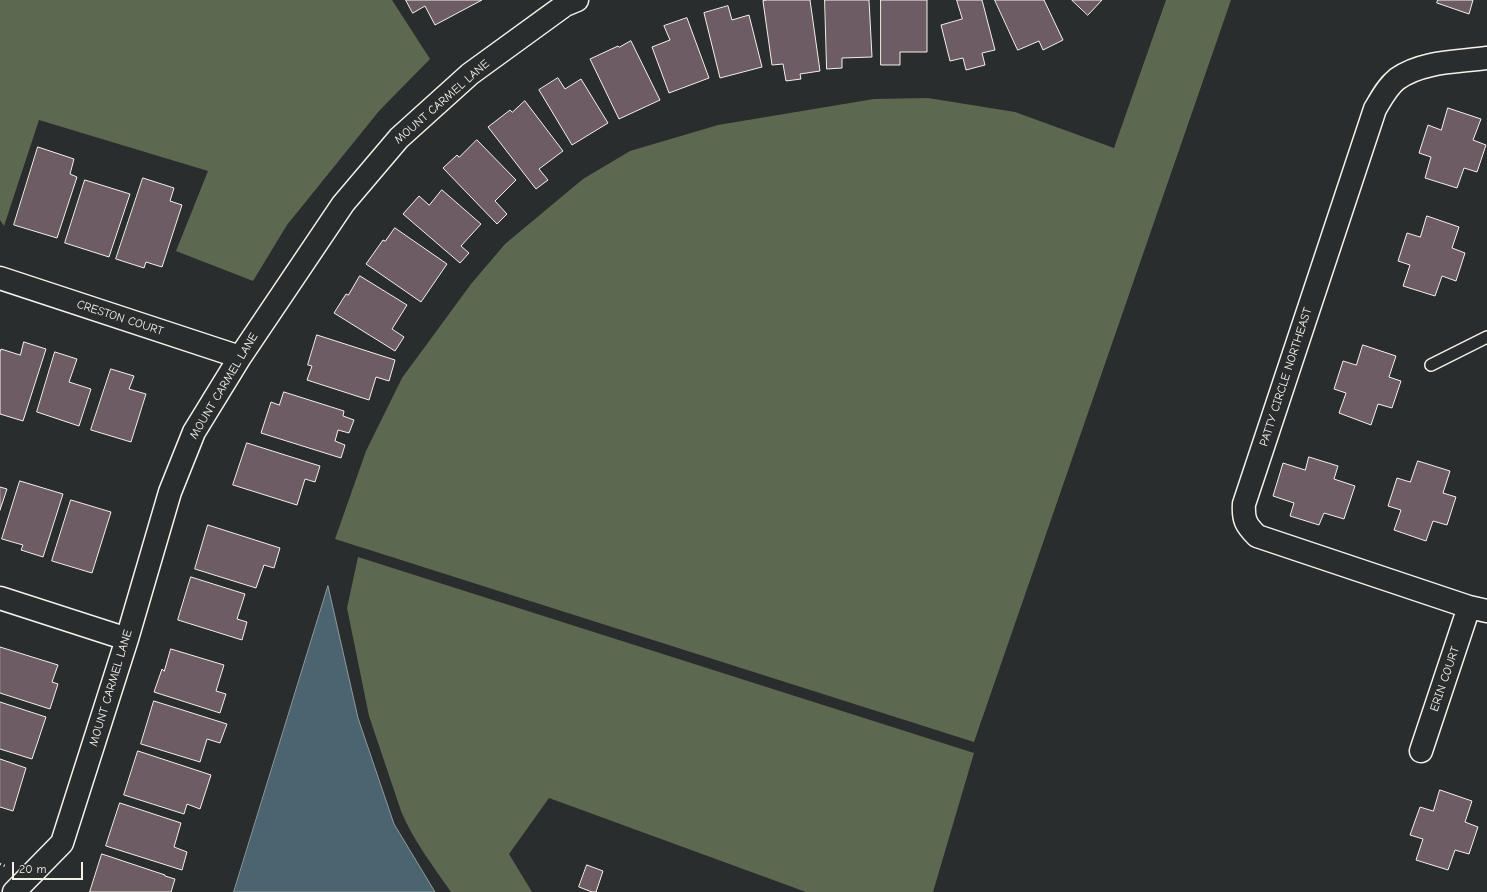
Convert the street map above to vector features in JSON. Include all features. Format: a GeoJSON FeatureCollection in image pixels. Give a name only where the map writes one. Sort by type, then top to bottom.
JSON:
{"type":"FeatureCollection","features":[{"type":"Feature","properties":{"kind":"street","name":"MOUNT CARMEL LANE"},"geometry":{"type":"LineString","coordinates":[[14,892],[62,843],[170,492],[194,432],[240,358],[343,204],[399,138],[470,74],[568,2]]}},
{"type":"Feature","properties":{"kind":"street","name":"PATTY CIRCLE NORTHEAST"},"geometry":{"type":"LineString","coordinates":[[1478,609],[1257,536],[1249,527],[1244,517],[1244,504],[1375,109],[1384,94],[1397,80],[1414,71],[1428,66],[1487,58]]}},
{"type":"Feature","properties":{"kind":"street","name":"CRESTON COURT"},"geometry":{"type":"LineString","coordinates":[[0,278],[240,358]]}},
{"type":"Feature","properties":{"kind":"street"},"geometry":{"type":"LineString","coordinates":[[0,598],[126,639]]}},
{"type":"Feature","properties":{"kind":"street","name":"ERIN COURT"},"geometry":{"type":"LineString","coordinates":[[1421,751],[1478,609]]}},
{"type":"Feature","properties":{"kind":"lane"},"geometry":{"type":"LineString","coordinates":[[1431,365],[1487,337]]}},
{"type":"Feature","properties":{"kind":"path"},"geometry":{"type":"LineString","coordinates":[[0,864],[5,866]]}},
{"type":"Feature","properties":{"kind":"green space"},"geometry":{"type":"Polygon","coordinates":[[[0,0],[392,0],[430,59],[379,111],[287,225],[253,281],[176,251],[208,171],[39,120],[4,226],[0,220],[0,0]]]}},
{"type":"Feature","properties":{"kind":"green space"},"geometry":{"type":"Polygon","coordinates":[[[1166,0],[1231,0],[974,742],[335,539],[366,451],[402,378],[471,284],[505,244],[583,179],[630,151],[718,125],[874,99],[928,98],[1015,112],[1114,148],[1166,0]]]}},
{"type":"Feature","properties":{"kind":"green space"},"geometry":{"type":"Polygon","coordinates":[[[358,557],[974,753],[933,892],[806,892],[549,798],[509,854],[532,892],[451,892],[424,853],[406,822],[369,716],[347,608],[358,557]]]}},
{"type":"Feature","properties":{"kind":"water"},"geometry":{"type":"Polygon","coordinates":[[[328,586],[358,718],[394,824],[435,892],[234,892],[328,586]]]}},
{"type":"Feature","properties":{"kind":"building"},"geometry":{"type":"Polygon","coordinates":[[[406,0],[482,0],[435,25],[425,6],[413,13],[406,0]]]}},
{"type":"Feature","properties":{"kind":"building"},"geometry":{"type":"Polygon","coordinates":[[[810,0],[820,71],[800,74],[801,79],[786,81],[783,64],[772,65],[763,1],[810,0]]]}},
{"type":"Feature","properties":{"kind":"building"},"geometry":{"type":"Polygon","coordinates":[[[825,0],[869,0],[872,57],[842,58],[842,68],[827,69],[825,0]]]}},
{"type":"Feature","properties":{"kind":"building"},"geometry":{"type":"Polygon","coordinates":[[[881,0],[927,0],[927,52],[900,52],[900,65],[881,65],[881,0]]]}},
{"type":"Feature","properties":{"kind":"building"},"geometry":{"type":"Polygon","coordinates":[[[957,0],[982,0],[995,50],[982,53],[985,65],[966,70],[963,58],[950,61],[941,25],[962,19],[957,0]]]}},
{"type":"Feature","properties":{"kind":"building"},"geometry":{"type":"Polygon","coordinates":[[[995,0],[1044,0],[1063,40],[1043,50],[1039,41],[1018,50],[995,0]]]}},
{"type":"Feature","properties":{"kind":"building"},"geometry":{"type":"Polygon","coordinates":[[[1072,0],[1102,0],[1088,15],[1072,0]]]}},
{"type":"Feature","properties":{"kind":"building"},"geometry":{"type":"Polygon","coordinates":[[[1438,0],[1473,0],[1469,14],[1437,3],[1438,0]]]}},
{"type":"Feature","properties":{"kind":"building"},"geometry":{"type":"Polygon","coordinates":[[[728,6],[732,20],[749,15],[762,67],[720,78],[704,13],[728,6]]]}},
{"type":"Feature","properties":{"kind":"building"},"geometry":{"type":"Polygon","coordinates":[[[687,18],[709,78],[669,93],[652,47],[670,40],[664,26],[687,18]]]}},
{"type":"Feature","properties":{"kind":"building"},"geometry":{"type":"Polygon","coordinates":[[[631,41],[660,100],[619,119],[590,59],[631,41]]]}},
{"type":"Feature","properties":{"kind":"building"},"geometry":{"type":"Polygon","coordinates":[[[558,78],[565,89],[581,79],[608,123],[572,145],[539,90],[558,78]]]}},
{"type":"Feature","properties":{"kind":"building"},"geometry":{"type":"Polygon","coordinates":[[[525,101],[563,151],[539,169],[548,180],[536,189],[488,127],[510,110],[512,112],[525,101]]]}},
{"type":"Feature","properties":{"kind":"building"},"geometry":{"type":"Polygon","coordinates":[[[1448,108],[1481,119],[1473,140],[1486,145],[1477,172],[1464,168],[1457,188],[1425,178],[1431,157],[1419,153],[1428,125],[1441,130],[1448,108]]]}},
{"type":"Feature","properties":{"kind":"building"},"geometry":{"type":"Polygon","coordinates":[[[477,140],[516,180],[495,201],[507,214],[497,224],[443,168],[457,155],[459,157],[477,140]]]}},
{"type":"Feature","properties":{"kind":"building"},"geometry":{"type":"Polygon","coordinates":[[[38,147],[74,159],[70,174],[77,177],[57,238],[14,225],[38,147]]]}},
{"type":"Feature","properties":{"kind":"building"},"geometry":{"type":"Polygon","coordinates":[[[143,178],[174,188],[170,201],[182,205],[162,267],[146,262],[144,268],[116,259],[143,178]]]}},
{"type":"Feature","properties":{"kind":"building"},"geometry":{"type":"Polygon","coordinates":[[[85,180],[130,194],[109,257],[65,243],[85,180]]]}},
{"type":"Feature","properties":{"kind":"building"},"geometry":{"type":"Polygon","coordinates":[[[442,190],[481,224],[461,246],[469,253],[460,263],[403,214],[419,196],[429,205],[442,190]]]}},
{"type":"Feature","properties":{"kind":"building"},"geometry":{"type":"Polygon","coordinates":[[[1427,216],[1459,227],[1452,248],[1465,253],[1456,281],[1442,276],[1435,296],[1403,286],[1410,265],[1398,261],[1407,233],[1420,237],[1427,216]]]}},
{"type":"Feature","properties":{"kind":"building"},"geometry":{"type":"Polygon","coordinates":[[[395,228],[447,264],[421,302],[366,264],[383,240],[385,241],[395,228]]]}},
{"type":"Feature","properties":{"kind":"building"},"geometry":{"type":"Polygon","coordinates":[[[360,276],[407,305],[392,329],[404,337],[395,351],[334,313],[360,276]]]}},
{"type":"Feature","properties":{"kind":"building"},"geometry":{"type":"Polygon","coordinates":[[[317,335],[395,360],[389,381],[376,377],[369,400],[307,380],[312,366],[308,365],[317,335]]]}},
{"type":"Feature","properties":{"kind":"building"},"geometry":{"type":"Polygon","coordinates":[[[24,342],[46,349],[23,421],[0,414],[0,352],[1,349],[20,355],[24,342]]]}},
{"type":"Feature","properties":{"kind":"building"},"geometry":{"type":"Polygon","coordinates":[[[1363,345],[1396,356],[1389,377],[1401,381],[1392,408],[1378,404],[1371,425],[1339,413],[1346,393],[1334,389],[1343,361],[1356,365],[1363,345]]]}},
{"type":"Feature","properties":{"kind":"building"},"geometry":{"type":"Polygon","coordinates":[[[55,352],[77,359],[69,382],[91,389],[79,426],[37,412],[55,352]]]}},
{"type":"Feature","properties":{"kind":"building"},"geometry":{"type":"Polygon","coordinates":[[[111,369],[134,376],[129,389],[146,394],[131,442],[91,430],[111,369]]]}},
{"type":"Feature","properties":{"kind":"building"},"geometry":{"type":"Polygon","coordinates":[[[284,392],[344,411],[343,416],[354,420],[349,433],[338,430],[335,441],[345,445],[341,458],[261,433],[271,402],[279,405],[284,392]]]}},
{"type":"Feature","properties":{"kind":"building"},"geometry":{"type":"Polygon","coordinates":[[[247,443],[320,466],[315,482],[305,479],[297,505],[233,485],[247,443]]]}},
{"type":"Feature","properties":{"kind":"building"},"geometry":{"type":"Polygon","coordinates":[[[1309,457],[1338,466],[1334,479],[1355,486],[1344,519],[1324,513],[1319,525],[1290,516],[1294,503],[1273,496],[1283,463],[1305,470],[1309,457]]]}},
{"type":"Feature","properties":{"kind":"building"},"geometry":{"type":"Polygon","coordinates":[[[1418,461],[1450,471],[1443,493],[1456,497],[1447,525],[1433,521],[1426,541],[1394,530],[1401,510],[1388,506],[1397,478],[1410,482],[1418,461]]]}},
{"type":"Feature","properties":{"kind":"building"},"geometry":{"type":"Polygon","coordinates":[[[20,481],[63,494],[43,557],[21,550],[23,545],[2,539],[20,481]]]}},
{"type":"Feature","properties":{"kind":"building"},"geometry":{"type":"Polygon","coordinates":[[[0,487],[7,489],[0,510],[0,487]]]}},
{"type":"Feature","properties":{"kind":"building"},"geometry":{"type":"Polygon","coordinates":[[[71,500],[111,512],[92,573],[52,561],[71,500]]]}},
{"type":"Feature","properties":{"kind":"building"},"geometry":{"type":"Polygon","coordinates":[[[208,525],[280,548],[274,568],[264,565],[256,588],[195,569],[208,525]]]}},
{"type":"Feature","properties":{"kind":"building"},"geometry":{"type":"Polygon","coordinates":[[[191,577],[245,594],[237,619],[247,622],[242,640],[178,620],[191,577]]]}},
{"type":"Feature","properties":{"kind":"building"},"geometry":{"type":"Polygon","coordinates":[[[0,647],[58,665],[52,682],[58,684],[50,709],[0,693],[0,647]]]}},
{"type":"Feature","properties":{"kind":"building"},"geometry":{"type":"Polygon","coordinates":[[[171,649],[224,665],[216,691],[226,694],[220,713],[154,692],[162,669],[164,671],[171,649]]]}},
{"type":"Feature","properties":{"kind":"building"},"geometry":{"type":"Polygon","coordinates":[[[154,701],[227,724],[220,743],[207,739],[200,762],[141,744],[154,701]]]}},
{"type":"Feature","properties":{"kind":"building"},"geometry":{"type":"Polygon","coordinates":[[[0,702],[46,717],[32,759],[0,749],[0,702]]]}},
{"type":"Feature","properties":{"kind":"building"},"geometry":{"type":"Polygon","coordinates":[[[138,751],[211,775],[200,809],[187,804],[184,814],[124,795],[138,751]]]}},
{"type":"Feature","properties":{"kind":"building"},"geometry":{"type":"Polygon","coordinates":[[[0,759],[26,768],[13,811],[0,807],[0,759]]]}},
{"type":"Feature","properties":{"kind":"building"},"geometry":{"type":"Polygon","coordinates":[[[1440,790],[1472,801],[1465,822],[1478,827],[1469,854],[1455,850],[1448,870],[1416,860],[1423,839],[1410,835],[1420,807],[1433,811],[1440,790]]]}},
{"type":"Feature","properties":{"kind":"building"},"geometry":{"type":"Polygon","coordinates":[[[120,803],[181,823],[174,847],[187,852],[182,870],[106,846],[120,803]]]}},
{"type":"Feature","properties":{"kind":"building"},"geometry":{"type":"Polygon","coordinates":[[[102,854],[175,879],[171,892],[90,892],[102,854]]]}},
{"type":"Feature","properties":{"kind":"building"},"geometry":{"type":"Polygon","coordinates":[[[587,865],[603,871],[596,892],[579,887],[587,865]]]}}]}
